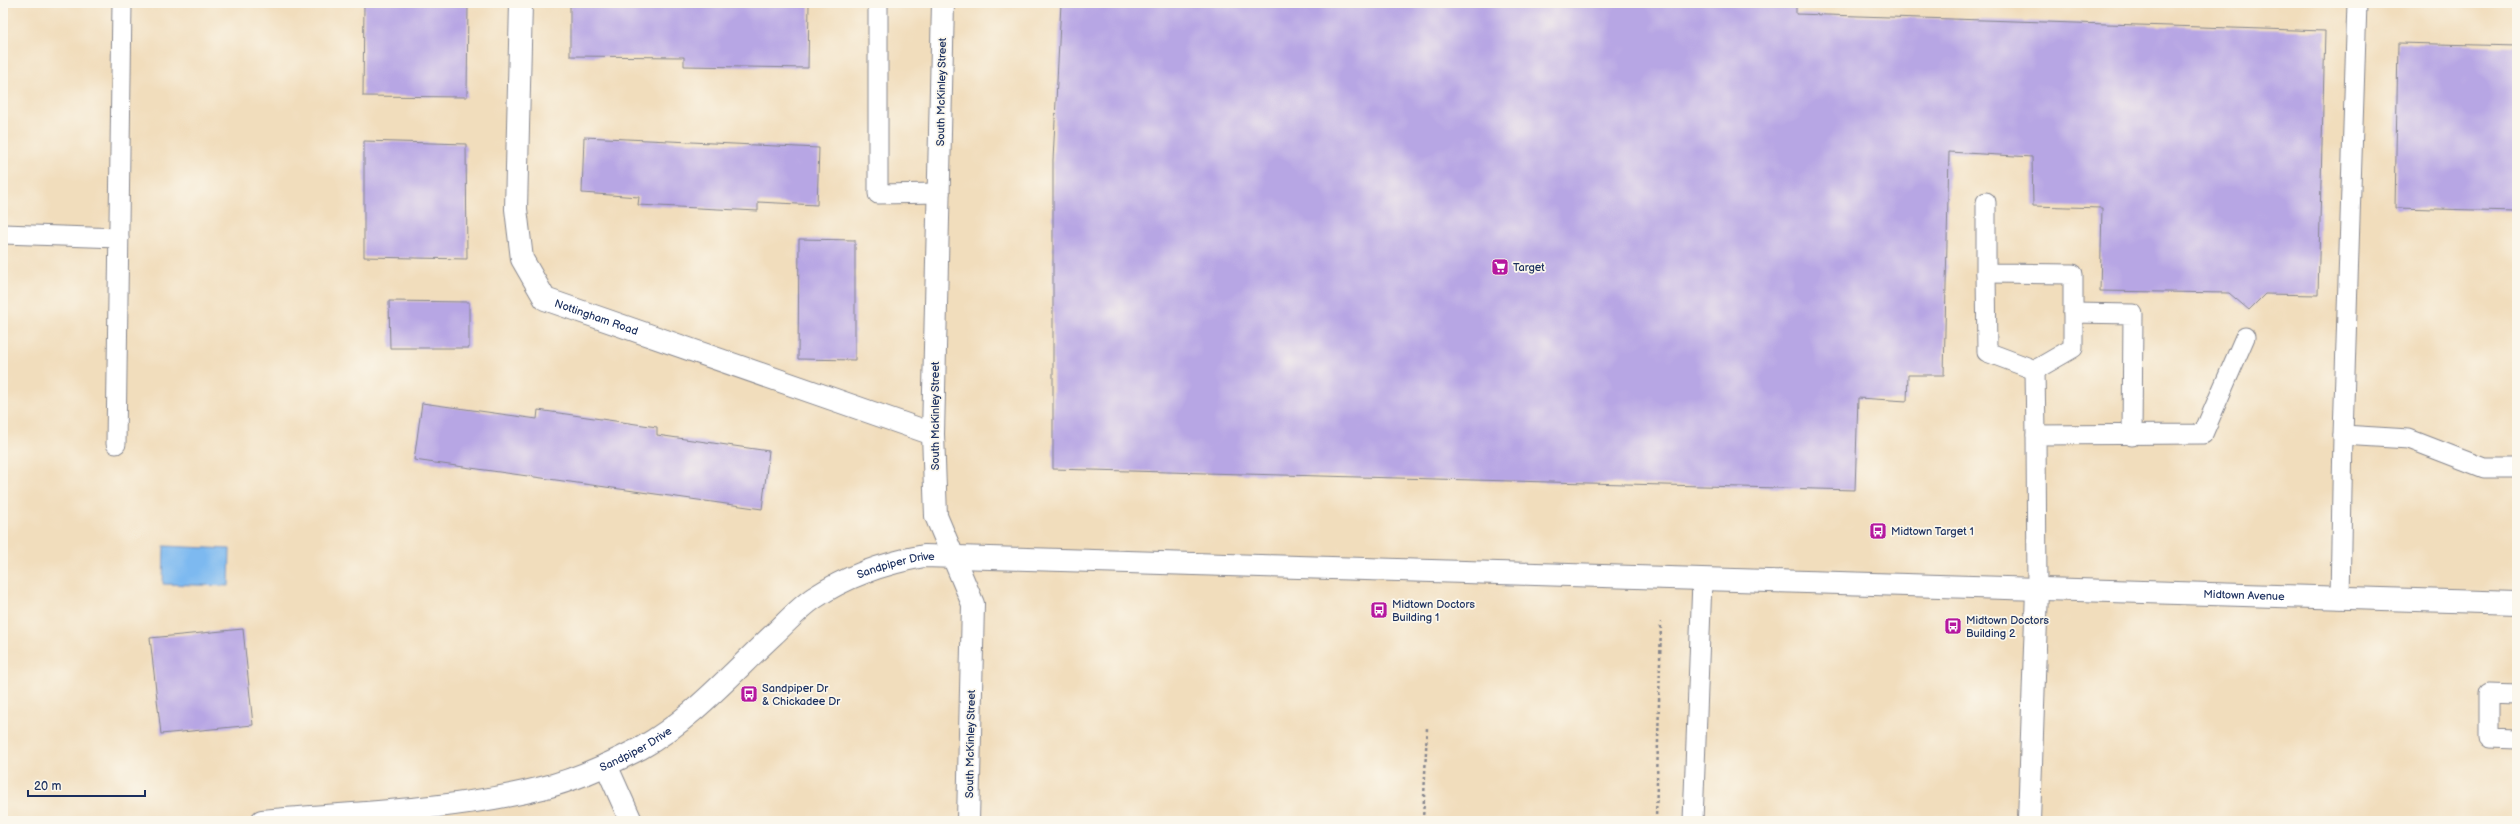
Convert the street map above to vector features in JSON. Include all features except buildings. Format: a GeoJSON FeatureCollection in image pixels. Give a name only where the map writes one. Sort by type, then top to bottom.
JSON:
{"type":"FeatureCollection","features":[{"type":"Feature","properties":{"kind":"street","name":"Nottingham Road"},"geometry":{"type":"LineString","coordinates":[[521,3],[516,209],[522,259],[545,299],[933,434]]}},
{"type":"Feature","properties":{"kind":"street","name":"South McKinley Street"},"geometry":{"type":"LineString","coordinates":[[943,3],[940,193],[933,434],[936,516],[955,557],[973,604],[968,821]]}},
{"type":"Feature","properties":{"kind":"street","name":"Sandpiper Drive"},"geometry":{"type":"LineString","coordinates":[[262,821],[455,803],[506,796],[543,788],[606,765],[642,747],[674,725],[813,598],[869,569],[897,560],[924,556],[1702,581]]}},
{"type":"Feature","properties":{"kind":"street","name":"Midtown Avenue"},"geometry":{"type":"LineString","coordinates":[[1702,581],[1972,587],[2517,603]]}},
{"type":"Feature","properties":{"kind":"street"},"geometry":{"type":"LineString","coordinates":[[2029,821],[2037,590]]}},
{"type":"Feature","properties":{"kind":"street"},"geometry":{"type":"LineString","coordinates":[[606,765],[631,821]]}},
{"type":"Feature","properties":{"kind":"lane"},"geometry":{"type":"LineString","coordinates":[[116,444],[122,3]]}},
{"type":"Feature","properties":{"kind":"lane"},"geometry":{"type":"LineString","coordinates":[[878,3],[878,194],[940,193]]}},
{"type":"Feature","properties":{"kind":"lane"},"geometry":{"type":"LineString","coordinates":[[2340,599],[2343,435],[2357,3]]}},
{"type":"Feature","properties":{"kind":"lane"},"geometry":{"type":"LineString","coordinates":[[1986,202],[1987,352],[2035,370]]}},
{"type":"Feature","properties":{"kind":"lane"},"geometry":{"type":"LineString","coordinates":[[3,234],[119,238]]}},
{"type":"Feature","properties":{"kind":"lane"},"geometry":{"type":"LineString","coordinates":[[1986,273],[2073,274],[2073,348],[2035,370]]}},
{"type":"Feature","properties":{"kind":"lane"},"geometry":{"type":"LineString","coordinates":[[2073,313],[2133,314],[2132,436]]}},
{"type":"Feature","properties":{"kind":"lane"},"geometry":{"type":"LineString","coordinates":[[2036,435],[2132,436],[2204,434],[2245,337]]}},
{"type":"Feature","properties":{"kind":"lane"},"geometry":{"type":"LineString","coordinates":[[2035,370],[2037,590]]}},
{"type":"Feature","properties":{"kind":"lane"},"geometry":{"type":"LineString","coordinates":[[2343,435],[2409,439],[2484,468],[2517,468]]}},
{"type":"Feature","properties":{"kind":"lane"},"geometry":{"type":"LineString","coordinates":[[1693,821],[1702,581]]}},
{"type":"Feature","properties":{"kind":"lane"},"geometry":{"type":"LineString","coordinates":[[2517,695],[2489,694],[2488,738],[2517,739]]}},
{"type":"Feature","properties":{"kind":"path"},"geometry":{"type":"LineString","coordinates":[[1656,821],[1661,622]]}},
{"type":"Feature","properties":{"kind":"path"},"geometry":{"type":"LineString","coordinates":[[1423,821],[1427,728]]}},
{"type":"Feature","properties":{"kind":"water"},"geometry":{"type":"Polygon","coordinates":[[[164,546],[230,549],[229,586],[163,584],[164,546]]]}},
{"type":"Feature","properties":{"kind":"place","name":"Target"},"geometry":{"type":"Point","coordinates":[1500,267]}},
{"type":"Feature","properties":{"kind":"place","name":"Midtown Target 1"},"geometry":{"type":"Point","coordinates":[1878,531]}},
{"type":"Feature","properties":{"kind":"place","name":"Midtown Doctors Building 1"},"geometry":{"type":"Point","coordinates":[1379,610]}},
{"type":"Feature","properties":{"kind":"place","name":"Midtown Doctors Building 2"},"geometry":{"type":"Point","coordinates":[1953,626]}},
{"type":"Feature","properties":{"kind":"place","name":"Sandpiper Dr & Chickadee Dr"},"geometry":{"type":"Point","coordinates":[749,694]}}]}
